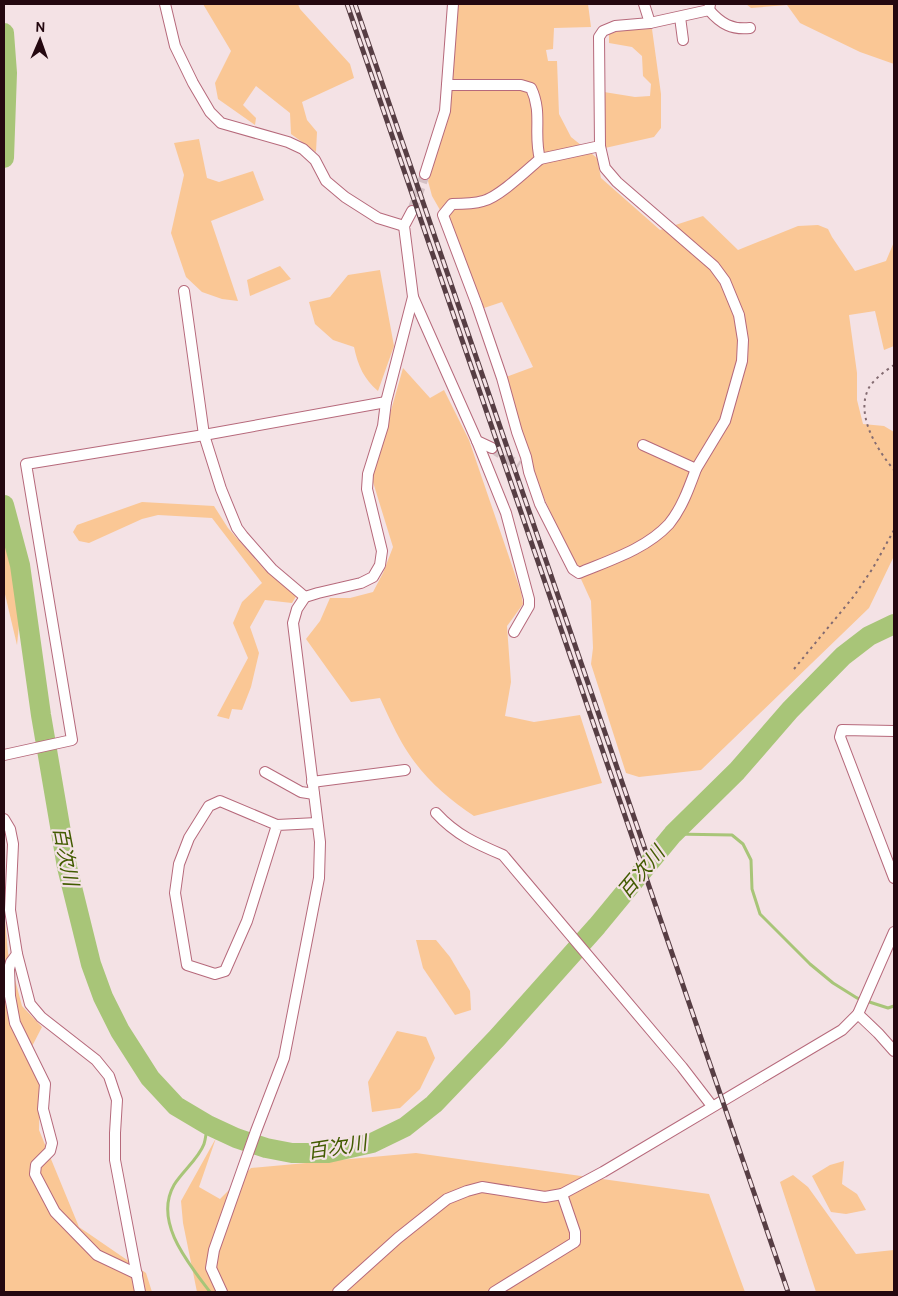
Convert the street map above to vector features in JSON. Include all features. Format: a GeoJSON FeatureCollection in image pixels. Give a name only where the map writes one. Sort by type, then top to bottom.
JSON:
{"type":"FeatureCollection","features":[{"type":"Feature","properties":{"kind":"street"},"geometry":{"type":"LineString","coordinates":[[165,4],[178,54],[192,83],[210,112],[222,123],[288,142],[302,149],[315,160],[326,180],[345,197],[378,218],[404,226]]}},
{"type":"Feature","properties":{"kind":"street"},"geometry":{"type":"LineString","coordinates":[[425,174],[445,111],[453,4]]}},
{"type":"Feature","properties":{"kind":"street"},"geometry":{"type":"LineString","coordinates":[[644,4],[650,23]]}},
{"type":"Feature","properties":{"kind":"street"},"geometry":{"type":"LineString","coordinates":[[600,146],[540,160],[486,201],[471,204],[452,204],[443,215],[478,305],[540,504],[573,569],[579,573],[635,549],[669,523],[684,501],[696,469],[725,421],[742,361],[744,340],[739,315],[724,281],[714,266],[617,182],[605,168],[600,146],[599,38],[603,31],[615,26],[650,23],[680,17],[709,7],[717,19],[730,27],[750,28]]}},
{"type":"Feature","properties":{"kind":"street"},"geometry":{"type":"LineString","coordinates":[[680,17],[683,40]]}},
{"type":"Feature","properties":{"kind":"street"},"geometry":{"type":"LineString","coordinates":[[447,84],[521,85],[531,88],[538,107],[537,150],[540,160]]}},
{"type":"Feature","properties":{"kind":"street"},"geometry":{"type":"LineString","coordinates":[[412,211],[404,226],[414,297],[477,441],[506,513],[529,599],[529,606],[514,632]]}},
{"type":"Feature","properties":{"kind":"street"},"geometry":{"type":"LineString","coordinates":[[184,291],[204,435],[221,489],[237,528],[272,569],[305,597]]}},
{"type":"Feature","properties":{"kind":"street"},"geometry":{"type":"LineString","coordinates":[[222,1292],[211,1268],[214,1250],[247,1154],[284,1058],[319,878],[320,842],[293,623],[297,610],[305,597],[361,583],[372,577],[380,565],[382,551],[367,489],[368,474],[383,426],[386,402],[414,297]]}},
{"type":"Feature","properties":{"kind":"street"},"geometry":{"type":"LineString","coordinates":[[4,755],[72,740],[26,464],[204,435],[386,402]]}},
{"type":"Feature","properties":{"kind":"street"},"geometry":{"type":"LineString","coordinates":[[477,441],[492,448]]}},
{"type":"Feature","properties":{"kind":"street"},"geometry":{"type":"LineString","coordinates":[[643,444],[696,469]]}},
{"type":"Feature","properties":{"kind":"street"},"geometry":{"type":"LineString","coordinates":[[519,466],[529,472]]}},
{"type":"Feature","properties":{"kind":"street"},"geometry":{"type":"LineString","coordinates":[[894,730],[842,730],[840,737],[894,878]]}},
{"type":"Feature","properties":{"kind":"street"},"geometry":{"type":"LineString","coordinates":[[312,782],[405,770]]}},
{"type":"Feature","properties":{"kind":"street"},"geometry":{"type":"LineString","coordinates":[[265,772],[301,792],[314,794]]}},
{"type":"Feature","properties":{"kind":"street"},"geometry":{"type":"LineString","coordinates":[[277,825],[248,921],[224,971],[215,974],[187,965],[175,893],[176,884],[179,864],[189,838],[209,806],[220,801],[277,825],[318,823]]}},
{"type":"Feature","properties":{"kind":"street"},"geometry":{"type":"LineString","coordinates":[[436,813],[444,822],[470,841],[503,855],[682,1067],[712,1106]]}},
{"type":"Feature","properties":{"kind":"street"},"geometry":{"type":"LineString","coordinates":[[4,819],[10,828],[13,844],[10,910],[17,954],[30,1004],[41,1017],[96,1060],[109,1076],[117,1100],[115,1160],[140,1292]]}},
{"type":"Feature","properties":{"kind":"street"},"geometry":{"type":"LineString","coordinates":[[338,1292],[398,1238],[447,1199],[482,1187],[545,1197],[562,1194],[603,1172],[842,1030],[859,1009],[894,932]]}},
{"type":"Feature","properties":{"kind":"street"},"geometry":{"type":"LineString","coordinates":[[17,954],[9,970],[10,996],[15,1023],[45,1084],[43,1109],[52,1143],[50,1151],[36,1165],[35,1174],[55,1212],[97,1255],[137,1274]]}},
{"type":"Feature","properties":{"kind":"street"},"geometry":{"type":"LineString","coordinates":[[859,1009],[894,1051]]}},
{"type":"Feature","properties":{"kind":"street"},"geometry":{"type":"LineString","coordinates":[[494,1292],[574,1242],[575,1232],[562,1194]]}},
{"type":"Feature","properties":{"kind":"path"},"geometry":{"type":"LineString","coordinates":[[894,365],[872,384],[867,392],[864,413],[874,439],[894,470]]}},
{"type":"Feature","properties":{"kind":"path"},"geometry":{"type":"LineString","coordinates":[[794,668],[854,596],[877,561],[894,530]]}},
{"type":"Feature","properties":{"kind":"shaded area"},"geometry":{"type":"Polygon","coordinates":[[[203,4],[298,4],[300,9],[350,64],[354,78],[302,102],[307,120],[317,132],[316,152],[291,134],[290,113],[256,86],[243,105],[256,118],[255,125],[218,99],[215,83],[231,51],[203,4]]]}},
{"type":"Feature","properties":{"kind":"shaded area"},"geometry":{"type":"Polygon","coordinates":[[[457,4],[588,4],[591,27],[554,28],[553,49],[546,50],[548,61],[557,61],[559,114],[571,137],[597,158],[601,178],[660,230],[703,216],[738,250],[798,226],[818,225],[828,229],[855,271],[886,261],[894,242],[894,346],[884,350],[875,311],[849,315],[857,373],[857,400],[863,424],[884,426],[894,432],[894,556],[869,608],[701,770],[639,777],[626,773],[591,664],[593,648],[591,601],[535,478],[506,377],[533,367],[502,302],[484,308],[460,245],[432,196],[428,181],[449,114],[457,4]]]}},
{"type":"Feature","properties":{"kind":"shaded area"},"geometry":{"type":"Polygon","coordinates":[[[746,4],[894,4],[894,64],[860,52],[800,23],[787,5],[751,8],[746,4]]]}},
{"type":"Feature","properties":{"kind":"shaded area"},"geometry":{"type":"Polygon","coordinates":[[[652,29],[661,94],[661,128],[654,137],[605,148],[604,92],[635,97],[650,96],[651,84],[643,76],[642,56],[632,47],[609,43],[609,34],[623,30],[652,29]]]}},
{"type":"Feature","properties":{"kind":"shaded area"},"geometry":{"type":"Polygon","coordinates":[[[199,139],[207,178],[219,182],[253,171],[264,200],[211,221],[238,301],[222,299],[202,292],[186,277],[171,233],[184,175],[174,143],[199,139]]]}},
{"type":"Feature","properties":{"kind":"shaded area"},"geometry":{"type":"Polygon","coordinates":[[[280,266],[291,279],[250,296],[247,280],[280,266]]]}},
{"type":"Feature","properties":{"kind":"shaded area"},"geometry":{"type":"Polygon","coordinates":[[[380,270],[394,346],[378,391],[362,372],[354,347],[333,340],[315,324],[309,302],[330,297],[348,275],[380,270]]]}},
{"type":"Feature","properties":{"kind":"shaded area"},"geometry":{"type":"Polygon","coordinates":[[[403,368],[430,398],[444,390],[469,440],[521,592],[523,604],[507,626],[511,682],[505,716],[534,722],[580,715],[602,783],[474,816],[443,793],[417,765],[399,738],[380,698],[351,702],[306,639],[320,621],[330,598],[350,598],[373,592],[393,547],[373,482],[373,474],[403,368]]]}},
{"type":"Feature","properties":{"kind":"shaded area"},"geometry":{"type":"Polygon","coordinates":[[[142,502],[214,506],[228,528],[264,569],[297,595],[292,603],[265,600],[250,627],[259,653],[251,687],[242,710],[232,709],[229,719],[217,716],[248,658],[233,623],[242,602],[262,583],[212,518],[158,515],[142,519],[89,543],[79,541],[73,532],[77,525],[142,502]]]}},
{"type":"Feature","properties":{"kind":"shaded area"},"geometry":{"type":"Polygon","coordinates":[[[4,527],[21,605],[17,645],[4,590],[4,527]]]}},
{"type":"Feature","properties":{"kind":"shaded area"},"geometry":{"type":"Polygon","coordinates":[[[4,909],[8,953],[22,1006],[42,1027],[27,1056],[40,1085],[39,1130],[79,1227],[146,1273],[152,1292],[4,1292],[4,909]]]}},
{"type":"Feature","properties":{"kind":"shaded area"},"geometry":{"type":"Polygon","coordinates":[[[416,940],[436,940],[450,957],[470,991],[471,1010],[455,1015],[423,968],[416,940]]]}},
{"type":"Feature","properties":{"kind":"shaded area"},"geometry":{"type":"Polygon","coordinates":[[[397,1031],[426,1037],[435,1058],[420,1089],[400,1108],[372,1112],[368,1082],[397,1031]]]}},
{"type":"Feature","properties":{"kind":"shaded area"},"geometry":{"type":"Polygon","coordinates":[[[216,1138],[199,1187],[220,1199],[251,1168],[416,1153],[709,1194],[745,1292],[197,1292],[183,1223],[181,1201],[216,1138]]]}},
{"type":"Feature","properties":{"kind":"shaded area"},"geometry":{"type":"Polygon","coordinates":[[[844,1161],[842,1184],[857,1194],[866,1210],[846,1214],[831,1212],[812,1176],[830,1165],[844,1161]]]}},
{"type":"Feature","properties":{"kind":"shaded area"},"geometry":{"type":"Polygon","coordinates":[[[793,1175],[808,1187],[856,1254],[894,1250],[894,1292],[816,1292],[780,1182],[793,1175]]]}},
{"type":"Feature","properties":{"kind":"waterway","name":"百次川"},"geometry":{"type":"LineString","coordinates":[[4,33],[7,73],[4,158]]}},
{"type":"Feature","properties":{"kind":"waterway","name":"百次川"},"geometry":{"type":"LineString","coordinates":[[4,505],[20,565],[41,715],[67,867],[91,964],[103,997],[120,1031],[150,1078],[176,1106],[208,1125],[236,1138],[266,1148],[292,1153],[328,1153],[372,1143],[405,1127],[434,1104],[497,1038],[597,926],[673,834],[737,771],[790,710],[843,656],[869,636],[894,624]]}},
{"type":"Feature","properties":{"kind":"waterway"},"geometry":{"type":"LineString","coordinates":[[673,834],[732,835],[743,844],[751,860],[752,889],[760,914],[810,964],[833,983],[857,998],[888,1008],[894,1006]]}},
{"type":"Feature","properties":{"kind":"waterway"},"geometry":{"type":"LineString","coordinates":[[208,1125],[202,1149],[174,1185],[169,1199],[168,1213],[176,1242],[210,1292]]}},
{"type":"Feature","properties":{"kind":"tunnel"},"geometry":{"type":"LineString","coordinates":[[412,211],[425,174]]}},
{"type":"Feature","properties":{"kind":"tunnel"},"geometry":{"type":"LineString","coordinates":[[492,448],[519,466]]}},
{"type":"Feature","properties":{"kind":"railway"},"geometry":{"type":"LineString","coordinates":[[347,4],[788,1292]]}},
{"type":"Feature","properties":{"kind":"railway"},"geometry":{"type":"LineString","coordinates":[[355,4],[647,855]]}}]}
